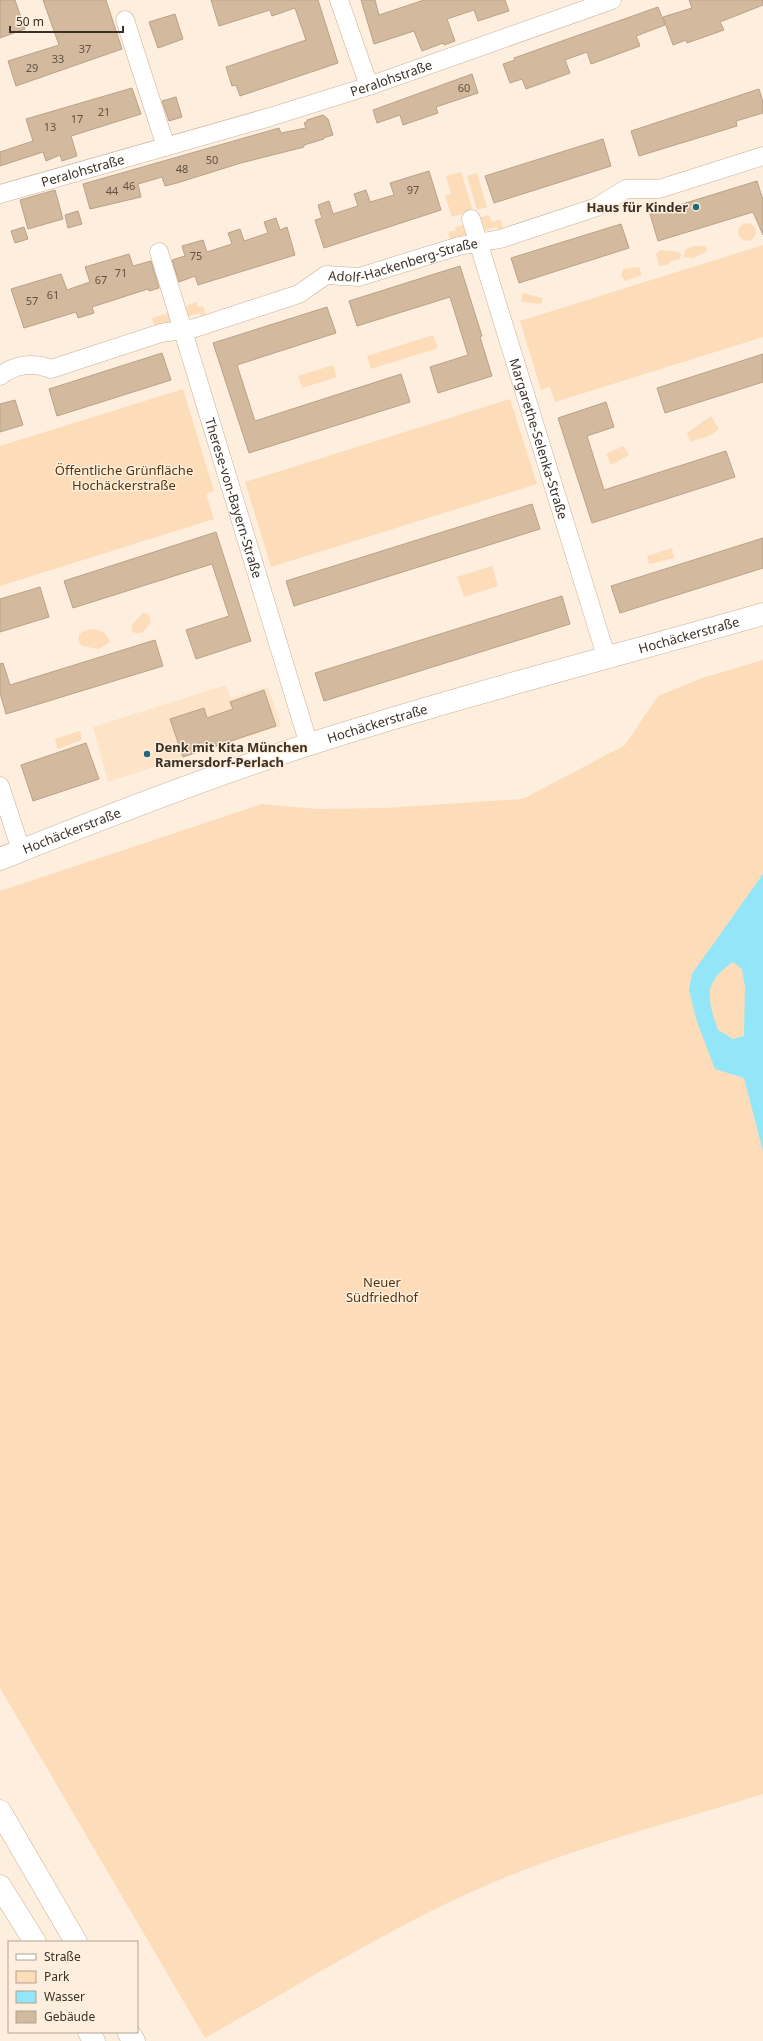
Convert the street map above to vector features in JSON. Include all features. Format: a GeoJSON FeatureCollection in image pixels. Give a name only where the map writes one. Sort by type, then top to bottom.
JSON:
{"type":"FeatureCollection","features":[{"type":"Feature","properties":{"kind":"main road","name":"Hochäckerstraße"},"geometry":{"type":"LineString","coordinates":[[0,859],[189,786],[309,745],[391,719],[763,614]]}},
{"type":"Feature","properties":{"kind":"main road"},"geometry":{"type":"LineString","coordinates":[[0,1811],[75,1941]]}},
{"type":"Feature","properties":{"kind":"main road"},"geometry":{"type":"LineString","coordinates":[[0,1886],[34,1941]]}},
{"type":"Feature","properties":{"kind":"street"},"geometry":{"type":"LineString","coordinates":[[339,0],[369,86]]}},
{"type":"Feature","properties":{"kind":"street","name":"Peralohstraße"},"geometry":{"type":"LineString","coordinates":[[0,194],[270,117],[369,86],[612,0]]}},
{"type":"Feature","properties":{"kind":"street"},"geometry":{"type":"LineString","coordinates":[[125,20],[166,147]]}},
{"type":"Feature","properties":{"kind":"street","name":"Adolf-Hackenberg-Straße"},"geometry":{"type":"LineString","coordinates":[[0,376],[18,365],[41,365],[51,369],[161,333],[196,328],[299,294],[326,275],[359,277],[459,246],[500,239],[597,207],[626,189],[659,189],[763,156]]}},
{"type":"Feature","properties":{"kind":"street","name":"Margarethe-Selenka-Straße"},"geometry":{"type":"LineString","coordinates":[[471,219],[607,659]]}},
{"type":"Feature","properties":{"kind":"street","name":"Therese-von-Bayern-Straße"},"geometry":{"type":"LineString","coordinates":[[159,252],[309,745]]}},
{"type":"Feature","properties":{"kind":"street"},"geometry":{"type":"LineString","coordinates":[[0,786],[21,850]]}},
{"type":"Feature","properties":{"kind":"shaded area","name":"Denk mit Kita München Ramersdorf-Perlach"},"geometry":{"type":"Polygon","coordinates":[[[226,685],[231,698],[268,687],[281,726],[108,782],[93,727],[226,685]]]}},
{"type":"Feature","properties":{"kind":"green space"},"geometry":{"type":"Polygon","coordinates":[[[461,172],[473,211],[452,217],[445,196],[451,194],[446,176],[461,172]]]}},
{"type":"Feature","properties":{"kind":"green space"},"geometry":{"type":"Polygon","coordinates":[[[477,173],[487,207],[477,210],[467,176],[477,173]]]}},
{"type":"Feature","properties":{"kind":"green space"},"geometry":{"type":"Polygon","coordinates":[[[489,215],[492,222],[500,219],[504,230],[499,231],[497,227],[483,231],[479,218],[489,215]]]}},
{"type":"Feature","properties":{"kind":"green space"},"geometry":{"type":"Polygon","coordinates":[[[743,223],[751,223],[756,228],[754,239],[751,241],[743,241],[738,236],[738,228],[743,223]]]}},
{"type":"Feature","properties":{"kind":"green space"},"geometry":{"type":"Polygon","coordinates":[[[465,224],[469,237],[451,243],[448,232],[456,230],[455,227],[465,224]]]}},
{"type":"Feature","properties":{"kind":"green space"},"geometry":{"type":"Polygon","coordinates":[[[763,245],[763,337],[555,402],[550,387],[541,390],[520,321],[763,245]]]}},
{"type":"Feature","properties":{"kind":"green space"},"geometry":{"type":"Polygon","coordinates":[[[693,246],[705,246],[707,248],[706,252],[693,258],[684,257],[685,250],[693,246]]]}},
{"type":"Feature","properties":{"kind":"green space"},"geometry":{"type":"Polygon","coordinates":[[[661,250],[679,252],[681,254],[680,259],[671,261],[667,265],[659,266],[656,254],[661,250]]]}},
{"type":"Feature","properties":{"kind":"green space"},"geometry":{"type":"Polygon","coordinates":[[[639,267],[642,275],[625,281],[621,275],[623,269],[639,267]]]}},
{"type":"Feature","properties":{"kind":"green space"},"geometry":{"type":"Polygon","coordinates":[[[522,293],[543,298],[541,304],[521,302],[522,293]]]}},
{"type":"Feature","properties":{"kind":"green space"},"geometry":{"type":"Polygon","coordinates":[[[197,302],[198,307],[203,306],[207,317],[202,318],[200,313],[186,317],[183,307],[197,302]]]}},
{"type":"Feature","properties":{"kind":"green space"},"geometry":{"type":"Polygon","coordinates":[[[171,312],[174,323],[155,329],[152,318],[171,312]]]}},
{"type":"Feature","properties":{"kind":"green space"},"geometry":{"type":"Polygon","coordinates":[[[433,335],[438,348],[371,369],[367,356],[433,335]]]}},
{"type":"Feature","properties":{"kind":"green space"},"geometry":{"type":"Polygon","coordinates":[[[333,365],[337,377],[302,388],[298,376],[333,365]]]}},
{"type":"Feature","properties":{"kind":"green space","name":"Öffentliche Grünfläche Hochäckerstraße"},"geometry":{"type":"Polygon","coordinates":[[[183,389],[214,491],[206,494],[214,519],[0,586],[0,446],[183,389]]]}},
{"type":"Feature","properties":{"kind":"green space"},"geometry":{"type":"Polygon","coordinates":[[[510,399],[537,484],[271,567],[245,482],[510,399]]]}},
{"type":"Feature","properties":{"kind":"green space"},"geometry":{"type":"Polygon","coordinates":[[[711,416],[719,429],[709,436],[690,442],[687,433],[711,416]]]}},
{"type":"Feature","properties":{"kind":"green space"},"geometry":{"type":"Polygon","coordinates":[[[623,446],[629,455],[611,465],[606,454],[623,446]]]}},
{"type":"Feature","properties":{"kind":"green space"},"geometry":{"type":"Polygon","coordinates":[[[672,548],[674,558],[649,564],[647,556],[672,548]]]}},
{"type":"Feature","properties":{"kind":"green space"},"geometry":{"type":"Polygon","coordinates":[[[492,566],[498,586],[464,597],[457,577],[492,566]]]}},
{"type":"Feature","properties":{"kind":"green space"},"geometry":{"type":"Polygon","coordinates":[[[143,613],[148,614],[151,622],[142,633],[135,633],[132,631],[132,625],[143,613]]]}},
{"type":"Feature","properties":{"kind":"green space"},"geometry":{"type":"Polygon","coordinates":[[[94,629],[107,635],[109,643],[98,649],[82,646],[79,642],[79,635],[83,631],[94,629]]]}},
{"type":"Feature","properties":{"kind":"green space","name":"Neuer Südfriedhof"},"geometry":{"type":"Polygon","coordinates":[[[763,660],[763,1794],[585,1848],[480,1888],[375,1940],[205,2038],[0,1688],[0,891],[262,804],[317,809],[385,808],[523,799],[625,745],[658,696],[702,678],[763,660]]]}},
{"type":"Feature","properties":{"kind":"green space"},"geometry":{"type":"Polygon","coordinates":[[[80,731],[82,740],[58,749],[55,739],[80,731]]]}},
{"type":"Feature","properties":{"kind":"water"},"geometry":{"type":"Polygon","coordinates":[[[763,874],[763,1151],[744,1078],[715,1069],[697,1022],[689,990],[692,974],[763,874]],[[733,962],[716,977],[710,992],[711,1009],[718,1030],[733,1039],[744,1036],[745,987],[742,969],[733,962]]]}},
{"type":"Feature","properties":{"kind":"building"},"geometry":{"type":"Polygon","coordinates":[[[0,0],[15,0],[25,29],[0,38],[0,0]]]}},
{"type":"Feature","properties":{"kind":"building"},"geometry":{"type":"Polygon","coordinates":[[[43,0],[106,0],[122,49],[16,86],[8,61],[59,45],[43,0]]]}},
{"type":"Feature","properties":{"kind":"building"},"geometry":{"type":"Polygon","coordinates":[[[211,0],[318,0],[338,63],[240,96],[236,85],[232,86],[226,67],[306,40],[295,8],[272,16],[270,10],[219,26],[211,0]]]}},
{"type":"Feature","properties":{"kind":"building"},"geometry":{"type":"Polygon","coordinates":[[[361,0],[375,0],[379,15],[424,0],[505,0],[509,11],[478,21],[474,10],[447,19],[455,41],[444,45],[443,43],[422,51],[414,31],[374,44],[361,0]]]}},
{"type":"Feature","properties":{"kind":"building"},"geometry":{"type":"Polygon","coordinates":[[[689,0],[763,0],[763,5],[720,22],[724,30],[687,43],[686,40],[673,45],[663,17],[692,8],[689,0]]]}},
{"type":"Feature","properties":{"kind":"building"},"geometry":{"type":"Polygon","coordinates":[[[658,7],[665,25],[636,36],[640,46],[591,64],[587,52],[565,60],[570,73],[526,89],[522,79],[510,83],[503,64],[515,60],[514,58],[658,7]]]}},
{"type":"Feature","properties":{"kind":"building"},"geometry":{"type":"Polygon","coordinates":[[[175,14],[183,39],[158,48],[149,22],[175,14]]]}},
{"type":"Feature","properties":{"kind":"building"},"geometry":{"type":"Polygon","coordinates":[[[472,74],[478,93],[436,107],[438,113],[403,125],[400,115],[377,123],[373,110],[472,74]]]}},
{"type":"Feature","properties":{"kind":"building"},"geometry":{"type":"Polygon","coordinates":[[[132,88],[141,114],[71,136],[77,156],[62,161],[60,155],[46,161],[43,152],[0,166],[0,152],[33,141],[26,119],[132,88]]]}},
{"type":"Feature","properties":{"kind":"building"},"geometry":{"type":"Polygon","coordinates":[[[759,89],[763,102],[763,113],[736,121],[737,126],[639,156],[631,131],[759,89]]]}},
{"type":"Feature","properties":{"kind":"building"},"geometry":{"type":"Polygon","coordinates":[[[176,97],[182,117],[169,121],[162,101],[176,97]]]}},
{"type":"Feature","properties":{"kind":"building"},"geometry":{"type":"Polygon","coordinates":[[[323,115],[328,119],[333,135],[323,138],[324,139],[304,145],[304,147],[241,163],[165,186],[162,177],[138,184],[141,197],[90,209],[83,184],[279,128],[281,133],[306,128],[304,123],[307,122],[307,120],[323,115]]]}},
{"type":"Feature","properties":{"kind":"building"},"geometry":{"type":"Polygon","coordinates":[[[603,139],[611,166],[494,203],[485,176],[603,139]]]}},
{"type":"Feature","properties":{"kind":"building"},"geometry":{"type":"Polygon","coordinates":[[[429,171],[441,210],[324,248],[315,220],[322,218],[318,205],[329,201],[333,214],[358,206],[354,194],[366,190],[370,202],[394,195],[390,183],[429,171]]]}},
{"type":"Feature","properties":{"kind":"building"},"geometry":{"type":"Polygon","coordinates":[[[757,181],[763,200],[763,235],[753,212],[658,241],[650,214],[757,181]]]}},
{"type":"Feature","properties":{"kind":"building"},"geometry":{"type":"Polygon","coordinates":[[[55,190],[63,219],[28,229],[20,200],[55,190]]]}},
{"type":"Feature","properties":{"kind":"building"},"geometry":{"type":"Polygon","coordinates":[[[78,211],[82,224],[68,228],[65,215],[78,211]]]}},
{"type":"Feature","properties":{"kind":"building"},"geometry":{"type":"Polygon","coordinates":[[[276,218],[280,230],[287,227],[295,255],[198,285],[195,276],[179,282],[172,260],[185,256],[182,246],[203,240],[207,252],[232,244],[228,233],[240,229],[244,241],[268,233],[264,222],[276,218]]]}},
{"type":"Feature","properties":{"kind":"building"},"geometry":{"type":"Polygon","coordinates":[[[621,224],[629,248],[519,283],[511,258],[621,224]]]}},
{"type":"Feature","properties":{"kind":"building"},"geometry":{"type":"Polygon","coordinates":[[[24,227],[28,239],[15,243],[11,231],[24,227]]]}},
{"type":"Feature","properties":{"kind":"building"},"geometry":{"type":"Polygon","coordinates":[[[129,254],[133,266],[151,261],[159,288],[149,291],[148,289],[92,307],[94,313],[78,318],[76,312],[24,328],[11,289],[61,274],[67,290],[90,282],[85,267],[129,254]]]}},
{"type":"Feature","properties":{"kind":"building"},"geometry":{"type":"Polygon","coordinates":[[[460,266],[482,336],[480,337],[492,376],[438,393],[430,367],[468,355],[450,297],[357,326],[349,301],[460,266]]]}},
{"type":"Feature","properties":{"kind":"building"},"geometry":{"type":"Polygon","coordinates":[[[327,307],[336,333],[237,365],[255,421],[401,374],[410,402],[249,453],[213,343],[327,307]]]}},
{"type":"Feature","properties":{"kind":"building"},"geometry":{"type":"Polygon","coordinates":[[[162,353],[171,380],[57,416],[49,389],[162,353]]]}},
{"type":"Feature","properties":{"kind":"building"},"geometry":{"type":"Polygon","coordinates":[[[763,354],[763,382],[665,413],[657,388],[763,354]]]}},
{"type":"Feature","properties":{"kind":"building"},"geometry":{"type":"Polygon","coordinates":[[[15,400],[23,425],[0,432],[0,404],[15,400]]]}},
{"type":"Feature","properties":{"kind":"building"},"geometry":{"type":"Polygon","coordinates":[[[606,402],[614,427],[587,436],[604,490],[726,451],[735,477],[592,523],[558,418],[606,402]]]}},
{"type":"Feature","properties":{"kind":"building"},"geometry":{"type":"Polygon","coordinates":[[[532,504],[540,529],[294,606],[286,581],[532,504]]]}},
{"type":"Feature","properties":{"kind":"building"},"geometry":{"type":"Polygon","coordinates":[[[216,532],[251,641],[196,659],[186,630],[229,616],[212,564],[73,608],[64,581],[216,532]]]}},
{"type":"Feature","properties":{"kind":"building"},"geometry":{"type":"Polygon","coordinates":[[[763,538],[763,568],[620,613],[611,586],[763,538]]]}},
{"type":"Feature","properties":{"kind":"building"},"geometry":{"type":"Polygon","coordinates":[[[40,587],[49,617],[0,632],[0,599],[40,587]]]}},
{"type":"Feature","properties":{"kind":"building"},"geometry":{"type":"Polygon","coordinates":[[[562,596],[570,624],[324,701],[315,673],[562,596]]]}},
{"type":"Feature","properties":{"kind":"building"},"geometry":{"type":"Polygon","coordinates":[[[155,640],[163,666],[6,714],[0,693],[0,664],[3,663],[10,685],[155,640]]]}},
{"type":"Feature","properties":{"kind":"building"},"geometry":{"type":"Polygon","coordinates":[[[264,690],[276,726],[183,757],[170,719],[204,708],[207,718],[233,709],[230,702],[264,690]]]}},
{"type":"Feature","properties":{"kind":"building"},"geometry":{"type":"Polygon","coordinates":[[[86,743],[99,779],[33,801],[21,765],[86,743]]]}},
{"type":"Feature","properties":{"kind":"place","name":"Haus für Kinder"},"geometry":{"type":"Point","coordinates":[696,207]}},
{"type":"Feature","properties":{"kind":"place","name":"Denk mit Kita München Ramersdorf-Perlach"},"geometry":{"type":"Point","coordinates":[147,754]}}]}
